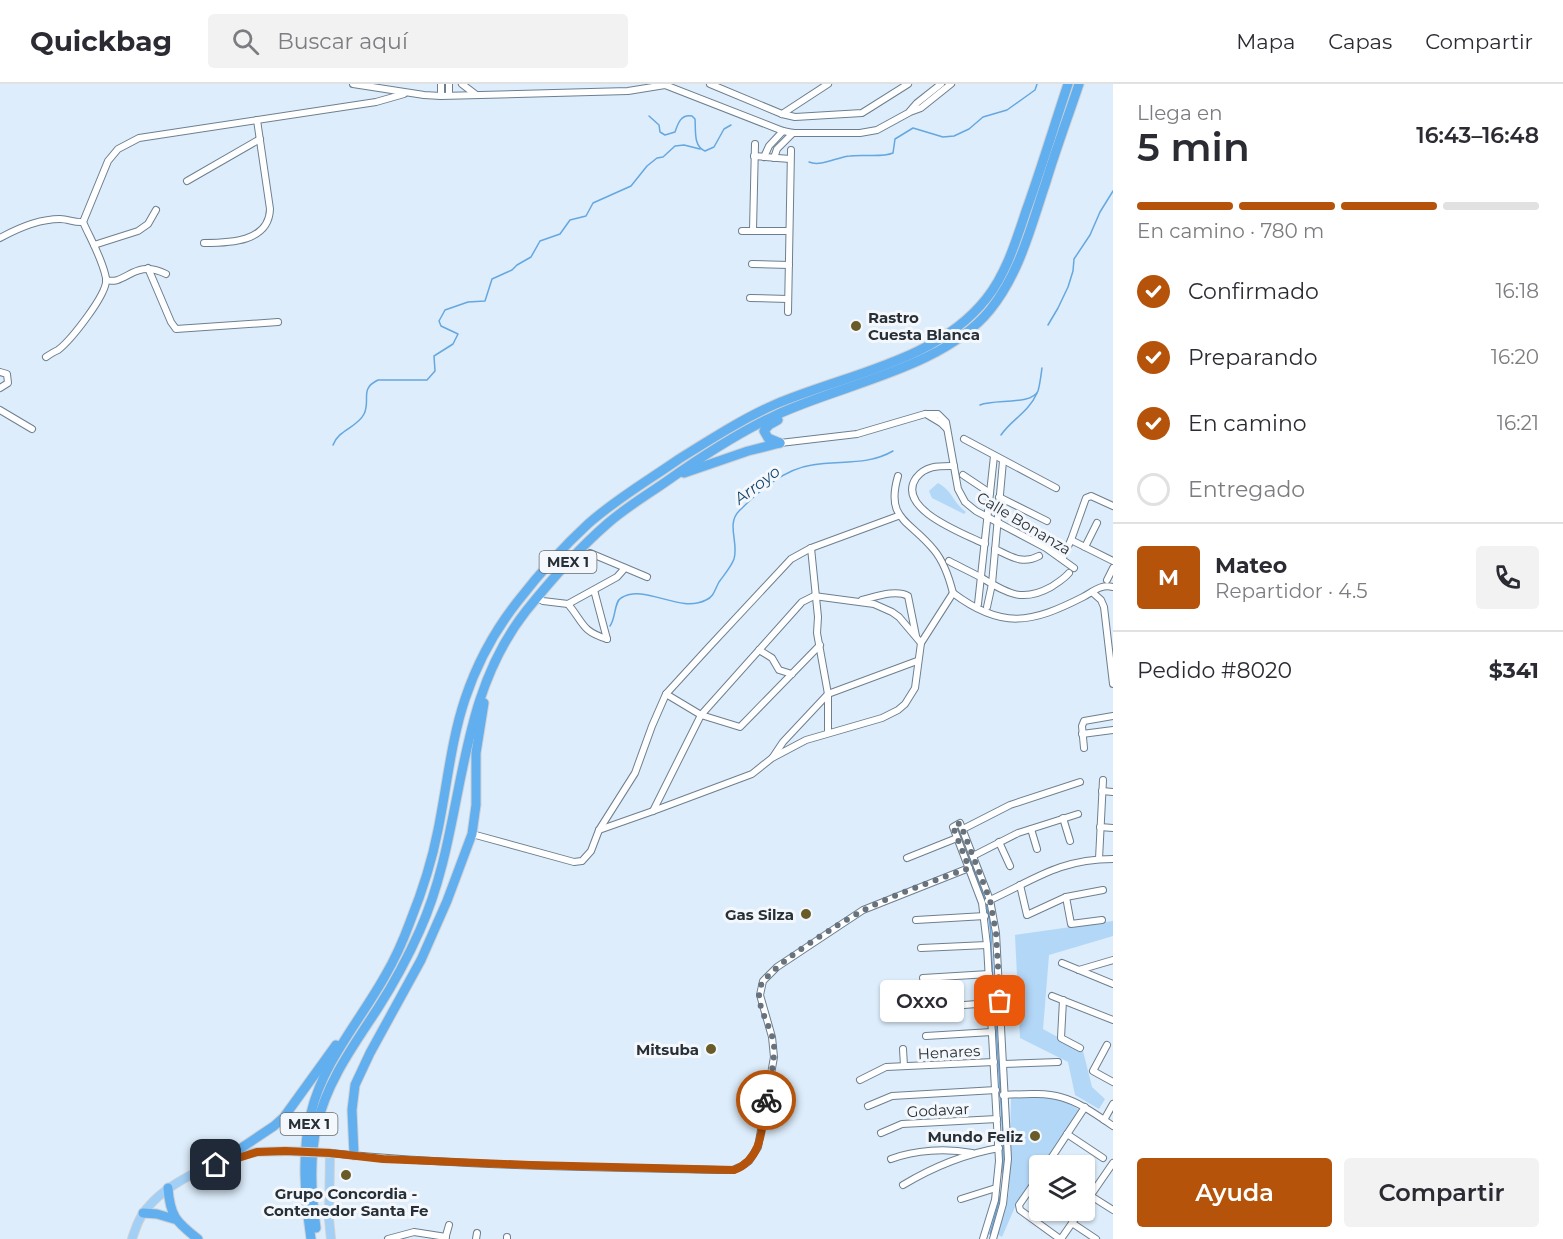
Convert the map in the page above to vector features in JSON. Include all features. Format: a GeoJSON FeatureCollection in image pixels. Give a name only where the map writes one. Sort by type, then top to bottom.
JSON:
{"type":"FeatureCollection","features":[{"type":"Feature","properties":{"kind":"highway","name":"MEX 1"},"geometry":{"type":"LineString","coordinates":[[311,1239],[305,1180],[307,1134],[311,1112],[322,1082],[348,1034],[385,976],[410,923],[430,864],[465,699],[497,630],[518,600],[589,524],[650,479],[727,428],[776,404],[927,347],[953,332],[966,321],[995,286],[1012,252],[1068,84]]}},
{"type":"Feature","properties":{"kind":"highway","name":"MEX 1"},"geometry":{"type":"LineString","coordinates":[[317,1239],[311,1181],[317,1123],[333,1081],[404,965],[424,922],[444,858],[467,742],[478,702],[487,679],[511,633],[537,598],[567,564],[609,522],[673,476],[729,439],[796,406],[905,366],[938,351],[966,333],[990,310],[1018,263],[1079,84]]}},
{"type":"Feature","properties":{"kind":"highway"},"geometry":{"type":"LineString","coordinates":[[780,443],[768,438],[765,435],[765,429],[796,406]]}},
{"type":"Feature","properties":{"kind":"highway"},"geometry":{"type":"LineString","coordinates":[[673,476],[780,443]]}},
{"type":"Feature","properties":{"kind":"highway"},"geometry":{"type":"LineString","coordinates":[[354,1155],[352,1102],[355,1085],[370,1053],[422,960],[472,834],[476,805],[476,753],[487,679]]}},
{"type":"Feature","properties":{"kind":"highway"},"geometry":{"type":"LineString","coordinates":[[216,1165],[284,1117],[340,1040],[348,1034]]}},
{"type":"Feature","properties":{"kind":"highway"},"geometry":{"type":"LineString","coordinates":[[168,1188],[168,1203],[174,1219]]}},
{"type":"Feature","properties":{"kind":"highway"},"geometry":{"type":"LineString","coordinates":[[143,1213],[174,1219],[198,1239]]}},
{"type":"Feature","properties":{"kind":"main road"},"geometry":{"type":"LineString","coordinates":[[132,1239],[143,1213],[168,1188],[181,1179],[257,1152],[285,1151],[330,1153],[329,1218],[332,1239]]}},
{"type":"Feature","properties":{"kind":"street"},"geometry":{"type":"LineString","coordinates":[[353,84],[441,96],[628,91],[665,85],[792,134],[872,132],[921,108],[951,84]]}},
{"type":"Feature","properties":{"kind":"street"},"geometry":{"type":"LineString","coordinates":[[441,84],[441,96]]}},
{"type":"Feature","properties":{"kind":"street"},"geometry":{"type":"LineString","coordinates":[[449,84],[449,95]]}},
{"type":"Feature","properties":{"kind":"street"},"geometry":{"type":"LineString","coordinates":[[462,84],[476,94]]}},
{"type":"Feature","properties":{"kind":"street"},"geometry":{"type":"LineString","coordinates":[[710,84],[783,114],[804,117],[862,113],[908,84]]}},
{"type":"Feature","properties":{"kind":"street"},"geometry":{"type":"LineString","coordinates":[[783,114],[828,84]]}},
{"type":"Feature","properties":{"kind":"street"},"geometry":{"type":"LineString","coordinates":[[910,112],[917,103],[941,84]]}},
{"type":"Feature","properties":{"kind":"street"},"geometry":{"type":"LineString","coordinates":[[46,357],[62,346],[85,320],[102,294],[106,280],[84,222],[108,161],[118,149],[148,135],[383,101],[406,93]]}},
{"type":"Feature","properties":{"kind":"street"},"geometry":{"type":"LineString","coordinates":[[204,243],[242,240],[255,235],[266,226],[270,219],[257,120]]}},
{"type":"Feature","properties":{"kind":"street"},"geometry":{"type":"LineString","coordinates":[[764,157],[769,146],[783,131]]}},
{"type":"Feature","properties":{"kind":"street"},"geometry":{"type":"LineString","coordinates":[[774,158],[777,149],[792,134]]}},
{"type":"Feature","properties":{"kind":"street"},"geometry":{"type":"LineString","coordinates":[[187,181],[260,140]]}},
{"type":"Feature","properties":{"kind":"street"},"geometry":{"type":"LineString","coordinates":[[753,230],[755,144]]}},
{"type":"Feature","properties":{"kind":"street"},"geometry":{"type":"LineString","coordinates":[[788,312],[791,150]]}},
{"type":"Feature","properties":{"kind":"street"},"geometry":{"type":"LineString","coordinates":[[754,156],[790,159]]}},
{"type":"Feature","properties":{"kind":"street"},"geometry":{"type":"LineString","coordinates":[[94,245],[138,231],[148,224],[156,210]]}},
{"type":"Feature","properties":{"kind":"street"},"geometry":{"type":"LineString","coordinates":[[0,238],[46,220],[64,219],[84,222]]}},
{"type":"Feature","properties":{"kind":"street"},"geometry":{"type":"LineString","coordinates":[[742,231],[789,231]]}},
{"type":"Feature","properties":{"kind":"street"},"geometry":{"type":"LineString","coordinates":[[752,264],[789,265]]}},
{"type":"Feature","properties":{"kind":"street"},"geometry":{"type":"LineString","coordinates":[[106,280],[115,281],[148,268],[157,269],[166,274]]}},
{"type":"Feature","properties":{"kind":"street"},"geometry":{"type":"LineString","coordinates":[[148,268],[176,329],[278,322]]}},
{"type":"Feature","properties":{"kind":"street"},"geometry":{"type":"LineString","coordinates":[[750,298],[788,299]]}},
{"type":"Feature","properties":{"kind":"street"},"geometry":{"type":"LineString","coordinates":[[0,372],[7,374],[9,380],[0,388]]}},
{"type":"Feature","properties":{"kind":"street"},"geometry":{"type":"LineString","coordinates":[[0,410],[32,429]]}},
{"type":"Feature","properties":{"kind":"street","name":"Calle Bonanza"},"geometry":{"type":"LineString","coordinates":[[780,443],[857,434],[925,414],[932,413],[940,418],[946,422],[962,497],[970,507],[1033,540],[1062,559],[1071,571],[1051,587],[1028,596],[1005,592],[992,584]]}},
{"type":"Feature","properties":{"kind":"street"},"geometry":{"type":"LineString","coordinates":[[964,439],[1056,488]]}},
{"type":"Feature","properties":{"kind":"street"},"geometry":{"type":"LineString","coordinates":[[978,604],[990,493],[998,458]]}},
{"type":"Feature","properties":{"kind":"street"},"geometry":{"type":"LineString","coordinates":[[987,607],[992,584],[1001,498],[998,458]]}},
{"type":"Feature","properties":{"kind":"street"},"geometry":{"type":"LineString","coordinates":[[954,466],[936,466],[922,471],[912,489],[916,502],[929,515],[985,544]]}},
{"type":"Feature","properties":{"kind":"street"},"geometry":{"type":"LineString","coordinates":[[963,475],[990,493]]}},
{"type":"Feature","properties":{"kind":"street"},"geometry":{"type":"LineString","coordinates":[[898,476],[894,491],[898,516],[940,558],[953,593],[983,613],[1000,618],[1033,618],[1050,613],[1102,586],[1113,587]]}},
{"type":"Feature","properties":{"kind":"street"},"geometry":{"type":"LineString","coordinates":[[1062,559],[1086,498],[1091,496],[1113,506]]}},
{"type":"Feature","properties":{"kind":"street"},"geometry":{"type":"LineString","coordinates":[[1001,498],[1047,521]]}},
{"type":"Feature","properties":{"kind":"street"},"geometry":{"type":"LineString","coordinates":[[472,834],[578,862],[586,858],[599,830],[635,772],[666,694],[791,559],[811,548],[898,516]]}},
{"type":"Feature","properties":{"kind":"street"},"geometry":{"type":"LineString","coordinates":[[1085,547],[1097,523]]}},
{"type":"Feature","properties":{"kind":"street"},"geometry":{"type":"LineString","coordinates":[[1071,540],[1113,561]]}},
{"type":"Feature","properties":{"kind":"street"},"geometry":{"type":"LineString","coordinates":[[811,548],[814,597],[828,694],[828,733]]}},
{"type":"Feature","properties":{"kind":"street"},"geometry":{"type":"LineString","coordinates":[[995,549],[1023,561],[1038,556]]}},
{"type":"Feature","properties":{"kind":"street"},"geometry":{"type":"LineString","coordinates":[[567,564],[590,553],[647,577]]}},
{"type":"Feature","properties":{"kind":"street"},"geometry":{"type":"LineString","coordinates":[[949,561],[992,584]]}},
{"type":"Feature","properties":{"kind":"street"},"geometry":{"type":"LineString","coordinates":[[537,598],[543,601],[568,604],[617,577],[625,568]]}},
{"type":"Feature","properties":{"kind":"street"},"geometry":{"type":"LineString","coordinates":[[1107,580],[1113,568]]}},
{"type":"Feature","properties":{"kind":"street"},"geometry":{"type":"LineString","coordinates":[[568,604],[583,627],[593,635],[607,639],[594,591]]}},
{"type":"Feature","properties":{"kind":"street"},"geometry":{"type":"LineString","coordinates":[[1092,592],[1101,600],[1104,607],[1113,684]]}},
{"type":"Feature","properties":{"kind":"street"},"geometry":{"type":"LineString","coordinates":[[860,601],[903,593],[908,596],[916,637]]}},
{"type":"Feature","properties":{"kind":"street"},"geometry":{"type":"LineString","coordinates":[[599,830],[752,774],[792,746],[882,718],[898,710],[905,704],[915,688],[921,643],[953,593]]}},
{"type":"Feature","properties":{"kind":"street"},"geometry":{"type":"LineString","coordinates":[[653,811],[701,715],[802,602],[814,597],[874,604],[892,612],[921,643]]}},
{"type":"Feature","properties":{"kind":"street"},"geometry":{"type":"LineString","coordinates":[[666,694],[701,715],[740,727],[820,645]]}},
{"type":"Feature","properties":{"kind":"street"},"geometry":{"type":"LineString","coordinates":[[759,650],[772,658],[779,670],[792,674]]}},
{"type":"Feature","properties":{"kind":"street"},"geometry":{"type":"LineString","coordinates":[[772,758],[783,742],[828,694],[917,661]]}},
{"type":"Feature","properties":{"kind":"street"},"geometry":{"type":"LineString","coordinates":[[1084,748],[1082,726],[1084,721],[1113,716]]}},
{"type":"Feature","properties":{"kind":"street"},"geometry":{"type":"LineString","coordinates":[[1082,734],[1113,730]]}},
{"type":"Feature","properties":{"kind":"street"},"geometry":{"type":"LineString","coordinates":[[1099,857],[1103,780]]}},
{"type":"Feature","properties":{"kind":"street"},"geometry":{"type":"LineString","coordinates":[[983,1239],[996,1188],[999,1148],[985,916],[953,826],[961,826],[1010,805],[1080,782]]}},
{"type":"Feature","properties":{"kind":"street"},"geometry":{"type":"LineString","coordinates":[[1102,791],[1113,792]]}},
{"type":"Feature","properties":{"kind":"street"},"geometry":{"type":"LineString","coordinates":[[973,856],[1031,829],[1078,814]]}},
{"type":"Feature","properties":{"kind":"street"},"geometry":{"type":"LineString","coordinates":[[1063,818],[1070,842]]}},
{"type":"Feature","properties":{"kind":"street"},"geometry":{"type":"LineString","coordinates":[[961,826],[990,900],[996,933],[1004,1064],[1007,1170],[1003,1204],[993,1239]]}},
{"type":"Feature","properties":{"kind":"street"},"geometry":{"type":"LineString","coordinates":[[1100,827],[1113,828]]}},
{"type":"Feature","properties":{"kind":"street"},"geometry":{"type":"LineString","coordinates":[[1031,829],[1037,849]]}},
{"type":"Feature","properties":{"kind":"street"},"geometry":{"type":"LineString","coordinates":[[907,858],[957,838]]}},
{"type":"Feature","properties":{"kind":"street"},"geometry":{"type":"LineString","coordinates":[[999,842],[1010,866]]}},
{"type":"Feature","properties":{"kind":"street"},"geometry":{"type":"LineString","coordinates":[[982,903],[1046,871],[1099,857],[1113,859]]}},
{"type":"Feature","properties":{"kind":"street"},"geometry":{"type":"LineString","coordinates":[[330,1153],[383,1159],[734,1170],[749,1161],[758,1147],[774,1057],[772,1037],[760,995],[763,981],[777,967],[863,910],[969,868]]}},
{"type":"Feature","properties":{"kind":"street"},"geometry":{"type":"LineString","coordinates":[[1020,885],[1026,915],[1066,897],[1103,890]]}},
{"type":"Feature","properties":{"kind":"street"},"geometry":{"type":"LineString","coordinates":[[1066,897],[1071,924],[1102,920]]}},
{"type":"Feature","properties":{"kind":"street"},"geometry":{"type":"LineString","coordinates":[[916,920],[985,916]]}},
{"type":"Feature","properties":{"kind":"street"},"geometry":{"type":"LineString","coordinates":[[921,948],[987,945]]}},
{"type":"Feature","properties":{"kind":"street"},"geometry":{"type":"LineString","coordinates":[[1079,970],[1113,960]]}},
{"type":"Feature","properties":{"kind":"street"},"geometry":{"type":"LineString","coordinates":[[1062,963],[1113,984]]}},
{"type":"Feature","properties":{"kind":"street"},"geometry":{"type":"LineString","coordinates":[[923,978],[989,974]]}},
{"type":"Feature","properties":{"kind":"street"},"geometry":{"type":"LineString","coordinates":[[1052,996],[1113,1020]]}},
{"type":"Feature","properties":{"kind":"street"},"geometry":{"type":"LineString","coordinates":[[1063,1000],[1060,1038],[1080,1048]]}},
{"type":"Feature","properties":{"kind":"street"},"geometry":{"type":"LineString","coordinates":[[925,1008],[990,1003]]}},
{"type":"Feature","properties":{"kind":"street"},"geometry":{"type":"LineString","coordinates":[[926,1036],[992,1032]]}},
{"type":"Feature","properties":{"kind":"street"},"geometry":{"type":"LineString","coordinates":[[1107,1045],[1093,1071],[1113,1082]]}},
{"type":"Feature","properties":{"kind":"street","name":"Henares"},"geometry":{"type":"LineString","coordinates":[[903,1049],[904,1066]]}},
{"type":"Feature","properties":{"kind":"street","name":"Henares"},"geometry":{"type":"LineString","coordinates":[[860,1080],[883,1068],[994,1062]]}},
{"type":"Feature","properties":{"kind":"street"},"geometry":{"type":"LineString","coordinates":[[1004,1064],[1058,1062]]}},
{"type":"Feature","properties":{"kind":"street"},"geometry":{"type":"LineString","coordinates":[[868,1106],[894,1096],[1054,1094],[1085,1107],[1113,1126]]}},
{"type":"Feature","properties":{"kind":"street"},"geometry":{"type":"LineString","coordinates":[[1104,1120],[1113,1104]]}},
{"type":"Feature","properties":{"kind":"street"},"geometry":{"type":"LineString","coordinates":[[1053,1155],[1085,1107]]}},
{"type":"Feature","properties":{"kind":"street","name":"Godavar"},"geometry":{"type":"LineString","coordinates":[[881,1133],[898,1124],[997,1119]]}},
{"type":"Feature","properties":{"kind":"street"},"geometry":{"type":"LineString","coordinates":[[1066,1134],[1103,1158]]}},
{"type":"Feature","properties":{"kind":"street"},"geometry":{"type":"LineString","coordinates":[[903,1185],[931,1168],[972,1153],[999,1148]]}},
{"type":"Feature","properties":{"kind":"street"},"geometry":{"type":"LineString","coordinates":[[891,1158],[912,1152],[959,1150],[972,1153]]}},
{"type":"Feature","properties":{"kind":"street"},"geometry":{"type":"LineString","coordinates":[[1095,1190],[1112,1167]]}},
{"type":"Feature","properties":{"kind":"street"},"geometry":{"type":"LineString","coordinates":[[961,1199],[996,1188]]}},
{"type":"Feature","properties":{"kind":"street"},"geometry":{"type":"LineString","coordinates":[[1029,1192],[1019,1205],[1020,1210],[1029,1216]]}},
{"type":"Feature","properties":{"kind":"street"},"geometry":{"type":"LineString","coordinates":[[1095,1199],[1113,1210]]}},
{"type":"Feature","properties":{"kind":"street"},"geometry":{"type":"LineString","coordinates":[[1036,1221],[1061,1239],[1072,1223],[1096,1239]]}},
{"type":"Feature","properties":{"kind":"street"},"geometry":{"type":"LineString","coordinates":[[388,1239],[414,1232],[446,1238],[448,1225]]}},
{"type":"Feature","properties":{"kind":"shaded area"},"geometry":{"type":"Polygon","coordinates":[[[938,483],[966,512],[964,514],[932,498],[929,491],[938,483]]]}},
{"type":"Feature","properties":{"kind":"shaded area"},"geometry":{"type":"Polygon","coordinates":[[[1113,921],[1113,936],[1049,955],[1043,1029],[1083,1051],[1092,1087],[1105,1099],[1099,1109],[1075,1095],[1068,1062],[1020,1038],[1015,935],[1113,921]]]}},
{"type":"Feature","properties":{"kind":"shaded area"},"geometry":{"type":"Polygon","coordinates":[[[1042,1097],[1066,1101],[1079,1110],[1049,1155],[1029,1155],[1029,1185],[1015,1207],[1002,1237],[997,1234],[1009,1191],[1011,1098],[1042,1097]]]}},
{"type":"Feature","properties":{"kind":"waterway"},"geometry":{"type":"LineString","coordinates":[[809,162],[819,163],[850,156],[893,153],[895,139],[913,128],[943,137],[954,136],[969,129],[983,117],[1007,110],[1035,90],[1037,84]]}},
{"type":"Feature","properties":{"kind":"waterway"},"geometry":{"type":"LineString","coordinates":[[649,116],[659,125],[660,132],[665,135],[675,132],[679,122],[685,116],[692,116],[695,119],[697,142],[705,151],[714,147],[724,129],[731,125]]}},
{"type":"Feature","properties":{"kind":"waterway"},"geometry":{"type":"LineString","coordinates":[[333,445],[339,435],[361,419],[366,409],[367,391],[372,383],[378,380],[427,380],[435,371],[434,356],[453,344],[458,334],[441,326],[439,321],[445,310],[468,302],[485,301],[492,279],[512,270],[531,257],[540,241],[560,234],[570,220],[586,216],[593,203],[631,186],[647,166],[657,158],[663,157],[675,146],[684,145],[700,149]]}},
{"type":"Feature","properties":{"kind":"waterway","name":"Arroyo"},"geometry":{"type":"LineString","coordinates":[[1048,325],[1068,287],[1074,259],[1090,235],[1113,191]]}},
{"type":"Feature","properties":{"kind":"waterway","name":"Arroyo"},"geometry":{"type":"LineString","coordinates":[[980,405],[1029,398],[1038,391],[1042,368]]}},
{"type":"Feature","properties":{"kind":"waterway"},"geometry":{"type":"LineString","coordinates":[[1001,435],[1034,400],[1037,393]]}},
{"type":"Feature","properties":{"kind":"waterway","name":"Arroyo"},"geometry":{"type":"LineString","coordinates":[[610,626],[619,600],[630,594],[685,603],[696,603],[711,597],[734,559],[733,522],[735,516],[772,482],[802,467],[863,461],[893,451]]}},
{"type":"Feature","properties":{"kind":"waterway"},"geometry":{"type":"LineString","coordinates":[[959,835],[986,903],[991,932],[1003,1135],[1003,1173]]}},
{"type":"Feature","properties":{"kind":"waterway"},"geometry":{"type":"LineString","coordinates":[[990,1234],[1002,1190]]}},
{"type":"Feature","properties":{"kind":"way so far"},"geometry":{"type":"LineString","coordinates":[[766,1100],[774,1046],[761,1002],[760,988],[763,981],[777,967],[863,910],[969,868],[953,827],[960,823],[990,900],[995,920],[1000,1001]]}},
{"type":"Feature","properties":{"kind":"place","name":"Rastro Cuesta Blanca"},"geometry":{"type":"Point","coordinates":[856,326]}},
{"type":"Feature","properties":{"kind":"place","name":"Gas Silza"},"geometry":{"type":"Point","coordinates":[806,914]}},
{"type":"Feature","properties":{"kind":"place","name":"Oxxo"},"geometry":{"type":"Point","coordinates":[1000,1001]}},
{"type":"Feature","properties":{"kind":"place","name":"Mitsuba"},"geometry":{"type":"Point","coordinates":[711,1049]}},
{"type":"Feature","properties":{"kind":"place","name":"Mundo Feliz"},"geometry":{"type":"Point","coordinates":[1035,1136]}},
{"type":"Feature","properties":{"kind":"place","name":"Grupo Concordia - Contenedor Santa Fe"},"geometry":{"type":"Point","coordinates":[346,1175]}},
{"type":"Feature","properties":{"kind":"route"},"geometry":{"type":"LineString","coordinates":[[216,1165],[257,1152],[285,1151],[383,1159],[734,1170],[749,1161],[758,1147],[766,1100]]}}]}
